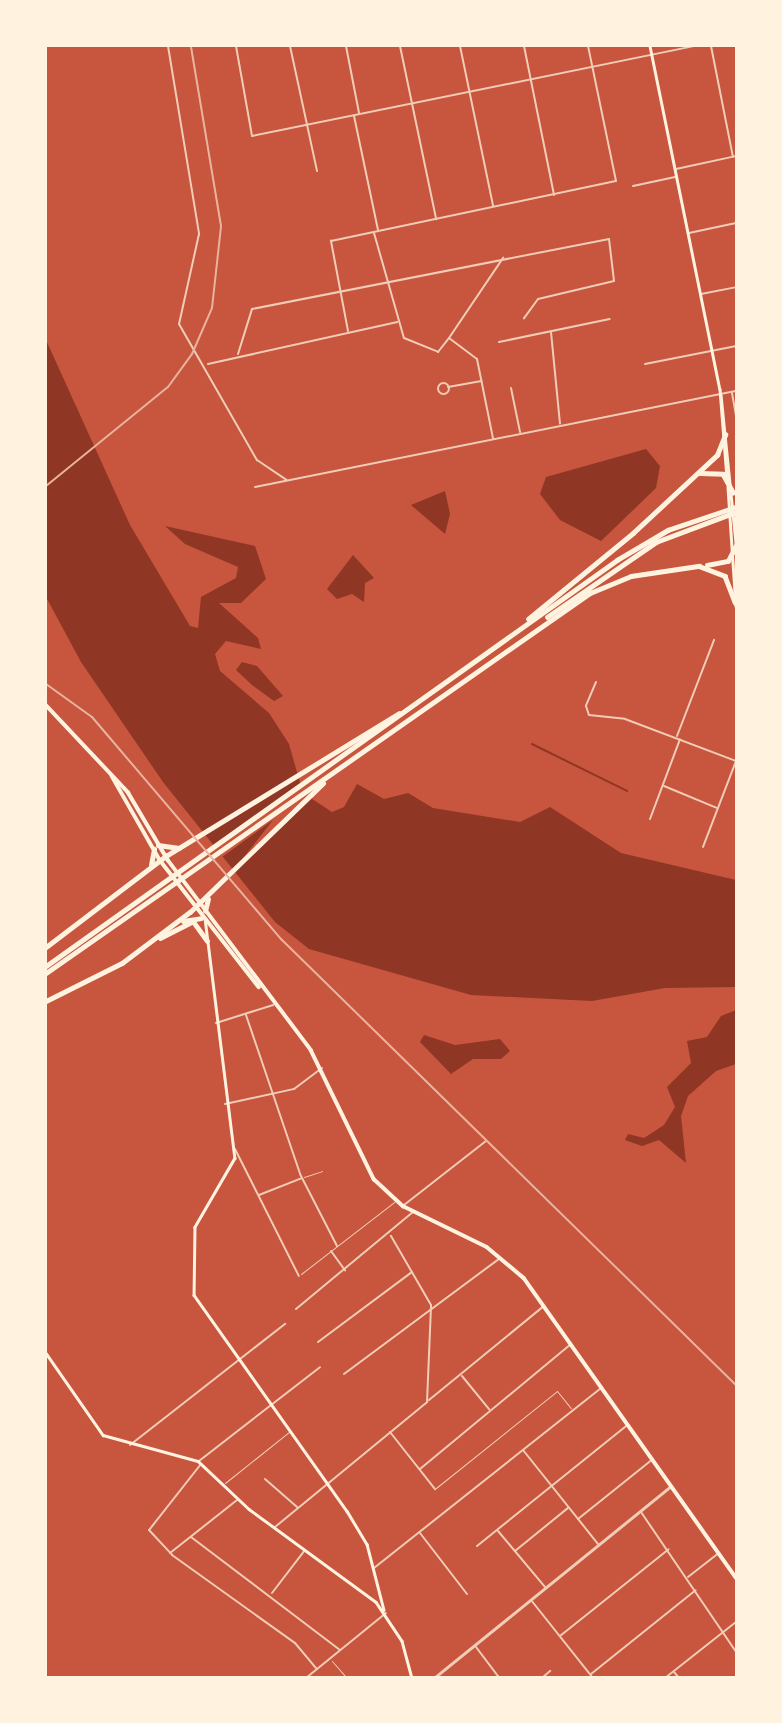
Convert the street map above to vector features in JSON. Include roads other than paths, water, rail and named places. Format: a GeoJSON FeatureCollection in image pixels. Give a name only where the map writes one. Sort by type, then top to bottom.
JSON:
{"type":"FeatureCollection","features":[{"type":"Feature","properties":{"kind":"highway"},"geometry":{"type":"LineString","coordinates":[[46,966],[128,911],[507,636],[607,557],[717,455],[725,435]]}},
{"type":"Feature","properties":{"kind":"highway"},"geometry":{"type":"LineString","coordinates":[[692,477],[710,470],[727,480],[731,494]]}},
{"type":"Feature","properties":{"kind":"highway"},"geometry":{"type":"LineString","coordinates":[[507,636],[640,544],[737,506]]}},
{"type":"Feature","properties":{"kind":"highway"},"geometry":{"type":"LineString","coordinates":[[46,973],[132,916],[636,554],[737,512]]}},
{"type":"Feature","properties":{"kind":"highway"},"geometry":{"type":"LineString","coordinates":[[451,688],[590,593],[646,573],[699,566],[732,556],[737,544]]}},
{"type":"Feature","properties":{"kind":"highway"},"geometry":{"type":"LineString","coordinates":[[699,566],[725,576],[736,604]]}},
{"type":"Feature","properties":{"kind":"highway"},"geometry":{"type":"LineString","coordinates":[[46,947],[166,856],[447,682]]}},
{"type":"Feature","properties":{"kind":"highway"},"geometry":{"type":"LineString","coordinates":[[147,945],[200,904],[266,832],[347,763]]}},
{"type":"Feature","properties":{"kind":"highway"},"geometry":{"type":"LineString","coordinates":[[149,869],[156,847],[181,847]]}},
{"type":"Feature","properties":{"kind":"highway"},"geometry":{"type":"LineString","coordinates":[[205,911],[209,895]]}},
{"type":"Feature","properties":{"kind":"highway"},"geometry":{"type":"LineString","coordinates":[[167,930],[192,916],[203,921]]}},
{"type":"Feature","properties":{"kind":"highway"},"geometry":{"type":"LineString","coordinates":[[46,1000],[191,921],[201,925],[207,940]]}},
{"type":"Feature","properties":{"kind":"main road"},"geometry":{"type":"LineString","coordinates":[[650,46],[721,395],[737,544]]}},
{"type":"Feature","properties":{"kind":"main road"},"geometry":{"type":"LineString","coordinates":[[721,395],[727,480]]}},
{"type":"Feature","properties":{"kind":"main road"},"geometry":{"type":"LineString","coordinates":[[731,494],[730,531],[736,604]]}},
{"type":"Feature","properties":{"kind":"main road"},"geometry":{"type":"LineString","coordinates":[[46,705],[111,774],[156,847],[160,860],[203,921],[274,1005],[322,1068],[361,1162],[403,1206],[502,1257],[545,1306],[737,1577]]}},
{"type":"Feature","properties":{"kind":"main road"},"geometry":{"type":"LineString","coordinates":[[156,847],[166,856],[261,989]]}},
{"type":"Feature","properties":{"kind":"main road"},"geometry":{"type":"LineString","coordinates":[[205,911],[203,921],[225,1104],[235,1149],[230,1175],[195,1227],[191,1256],[197,1303],[289,1432],[328,1481],[365,1540],[385,1611],[412,1678]]}},
{"type":"Feature","properties":{"kind":"main road"},"geometry":{"type":"LineString","coordinates":[[46,1353],[93,1425],[130,1445],[200,1462],[238,1500],[385,1611]]}},
{"type":"Feature","properties":{"kind":"street"},"geometry":{"type":"LineString","coordinates":[[168,46],[199,234],[179,324],[207,365],[257,460],[290,480]]}},
{"type":"Feature","properties":{"kind":"street"},"geometry":{"type":"LineString","coordinates":[[236,46],[252,136],[695,46]]}},
{"type":"Feature","properties":{"kind":"street"},"geometry":{"type":"LineString","coordinates":[[290,46],[317,171]]}},
{"type":"Feature","properties":{"kind":"street"},"geometry":{"type":"LineString","coordinates":[[346,46],[360,114]]}},
{"type":"Feature","properties":{"kind":"street"},"geometry":{"type":"LineString","coordinates":[[400,46],[436,219]]}},
{"type":"Feature","properties":{"kind":"street"},"geometry":{"type":"LineString","coordinates":[[460,46],[493,208]]}},
{"type":"Feature","properties":{"kind":"street"},"geometry":{"type":"LineString","coordinates":[[524,46],[554,195]]}},
{"type":"Feature","properties":{"kind":"street"},"geometry":{"type":"LineString","coordinates":[[348,331],[331,241],[615,181],[588,46]]}},
{"type":"Feature","properties":{"kind":"street"},"geometry":{"type":"LineString","coordinates":[[675,169],[735,157],[711,46]]}},
{"type":"Feature","properties":{"kind":"street"},"geometry":{"type":"LineString","coordinates":[[354,116],[379,231]]}},
{"type":"Feature","properties":{"kind":"street"},"geometry":{"type":"LineString","coordinates":[[633,186],[676,177]]}},
{"type":"Feature","properties":{"kind":"street"},"geometry":{"type":"LineString","coordinates":[[688,233],[737,223]]}},
{"type":"Feature","properties":{"kind":"street"},"geometry":{"type":"LineString","coordinates":[[373,232],[385,281],[404,338],[438,352],[503,258]]}},
{"type":"Feature","properties":{"kind":"street"},"geometry":{"type":"LineString","coordinates":[[238,354],[252,309],[605,237],[611,243],[614,281],[538,299],[524,318]]}},
{"type":"Feature","properties":{"kind":"street"},"geometry":{"type":"LineString","coordinates":[[700,295],[737,287]]}},
{"type":"Feature","properties":{"kind":"street"},"geometry":{"type":"LineString","coordinates":[[499,342],[610,319]]}},
{"type":"Feature","properties":{"kind":"street"},"geometry":{"type":"LineString","coordinates":[[207,365],[238,354],[398,321]]}},
{"type":"Feature","properties":{"kind":"street"},"geometry":{"type":"LineString","coordinates":[[551,330],[560,425]]}},
{"type":"Feature","properties":{"kind":"street"},"geometry":{"type":"LineString","coordinates":[[449,338],[477,359],[493,438]]}},
{"type":"Feature","properties":{"kind":"street"},"geometry":{"type":"LineString","coordinates":[[645,364],[737,346]]}},
{"type":"Feature","properties":{"kind":"street"},"geometry":{"type":"LineString","coordinates":[[448,387],[482,381]]}},
{"type":"Feature","properties":{"kind":"street"},"geometry":{"type":"LineString","coordinates":[[511,388],[520,433]]}},
{"type":"Feature","properties":{"kind":"street"},"geometry":{"type":"LineString","coordinates":[[255,487],[737,391]]}},
{"type":"Feature","properties":{"kind":"street"},"geometry":{"type":"LineString","coordinates":[[732,392],[737,416]]}},
{"type":"Feature","properties":{"kind":"street"},"geometry":{"type":"LineString","coordinates":[[677,737],[714,640]]}},
{"type":"Feature","properties":{"kind":"street"},"geometry":{"type":"LineString","coordinates":[[596,682],[587,713],[681,738],[737,761],[703,847]]}},
{"type":"Feature","properties":{"kind":"street"},"geometry":{"type":"LineString","coordinates":[[650,818],[681,738]]}},
{"type":"Feature","properties":{"kind":"street"},"geometry":{"type":"LineString","coordinates":[[662,785],[718,809]]}},
{"type":"Feature","properties":{"kind":"street"},"geometry":{"type":"LineString","coordinates":[[216,1023],[274,1005]]}},
{"type":"Feature","properties":{"kind":"street"},"geometry":{"type":"LineString","coordinates":[[246,1015],[270,1096],[302,1178],[337,1246]]}},
{"type":"Feature","properties":{"kind":"street"},"geometry":{"type":"LineString","coordinates":[[225,1104],[270,1096],[299,1086],[322,1068]]}},
{"type":"Feature","properties":{"kind":"street"},"geometry":{"type":"LineString","coordinates":[[403,1206],[486,1141]]}},
{"type":"Feature","properties":{"kind":"street"},"geometry":{"type":"LineString","coordinates":[[235,1149],[299,1276]]}},
{"type":"Feature","properties":{"kind":"street"},"geometry":{"type":"LineString","coordinates":[[258,1196],[302,1178]]}},
{"type":"Feature","properties":{"kind":"street"},"geometry":{"type":"LineString","coordinates":[[296,1309],[391,1236],[414,1211]]}},
{"type":"Feature","properties":{"kind":"street"},"geometry":{"type":"LineString","coordinates":[[391,1236],[431,1306],[427,1400]]}},
{"type":"Feature","properties":{"kind":"street"},"geometry":{"type":"LineString","coordinates":[[331,1251],[346,1271]]}},
{"type":"Feature","properties":{"kind":"street"},"geometry":{"type":"LineString","coordinates":[[344,1374],[431,1306],[502,1257]]}},
{"type":"Feature","properties":{"kind":"street"},"geometry":{"type":"LineString","coordinates":[[318,1342],[412,1271]]}},
{"type":"Feature","properties":{"kind":"street"},"geometry":{"type":"LineString","coordinates":[[275,1528],[328,1481],[545,1306]]}},
{"type":"Feature","properties":{"kind":"street"},"geometry":{"type":"LineString","coordinates":[[130,1445],[285,1324]]}},
{"type":"Feature","properties":{"kind":"street"},"geometry":{"type":"LineString","coordinates":[[420,1469],[572,1343]]}},
{"type":"Feature","properties":{"kind":"street"},"geometry":{"type":"LineString","coordinates":[[317,1669],[295,1643],[170,1553],[149,1528],[200,1462],[320,1367]]}},
{"type":"Feature","properties":{"kind":"street"},"geometry":{"type":"LineString","coordinates":[[461,1375],[491,1411]]}},
{"type":"Feature","properties":{"kind":"street"},"geometry":{"type":"LineString","coordinates":[[374,1568],[603,1386]]}},
{"type":"Feature","properties":{"kind":"street"},"geometry":{"type":"LineString","coordinates":[[477,1546],[629,1423]]}},
{"type":"Feature","properties":{"kind":"street"},"geometry":{"type":"LineString","coordinates":[[390,1432],[435,1489]]}},
{"type":"Feature","properties":{"kind":"street"},"geometry":{"type":"LineString","coordinates":[[523,1450],[598,1544]]}},
{"type":"Feature","properties":{"kind":"street"},"geometry":{"type":"LineString","coordinates":[[578,1519],[654,1459]]}},
{"type":"Feature","properties":{"kind":"street"},"geometry":{"type":"LineString","coordinates":[[265,1479],[298,1507]]}},
{"type":"Feature","properties":{"kind":"street"},"geometry":{"type":"LineString","coordinates":[[434,1678],[673,1485]]}},
{"type":"Feature","properties":{"kind":"street"},"geometry":{"type":"LineString","coordinates":[[170,1553],[238,1500]]}},
{"type":"Feature","properties":{"kind":"street"},"geometry":{"type":"LineString","coordinates":[[515,1551],[568,1507]]}},
{"type":"Feature","properties":{"kind":"street"},"geometry":{"type":"LineString","coordinates":[[640,1511],[669,1549],[737,1652]]}},
{"type":"Feature","properties":{"kind":"street"},"geometry":{"type":"LineString","coordinates":[[497,1530],[545,1587]]}},
{"type":"Feature","properties":{"kind":"street"},"geometry":{"type":"LineString","coordinates":[[419,1532],[467,1594]]}},
{"type":"Feature","properties":{"kind":"street"},"geometry":{"type":"LineString","coordinates":[[191,1537],[271,1594],[340,1650]]}},
{"type":"Feature","properties":{"kind":"street"},"geometry":{"type":"LineString","coordinates":[[560,1636],[669,1549]]}},
{"type":"Feature","properties":{"kind":"street"},"geometry":{"type":"LineString","coordinates":[[271,1594],[305,1550]]}},
{"type":"Feature","properties":{"kind":"street"},"geometry":{"type":"LineString","coordinates":[[687,1577],[720,1552]]}},
{"type":"Feature","properties":{"kind":"street"},"geometry":{"type":"LineString","coordinates":[[591,1674],[696,1590]]}},
{"type":"Feature","properties":{"kind":"street"},"geometry":{"type":"LineString","coordinates":[[530,1600],[593,1678]]}},
{"type":"Feature","properties":{"kind":"street"},"geometry":{"type":"LineString","coordinates":[[306,1678],[385,1611]]}},
{"type":"Feature","properties":{"kind":"street"},"geometry":{"type":"LineString","coordinates":[[665,1678],[737,1622]]}},
{"type":"Feature","properties":{"kind":"street"},"geometry":{"type":"LineString","coordinates":[[475,1646],[499,1678]]}},
{"type":"Feature","properties":{"kind":"street"},"geometry":{"type":"LineString","coordinates":[[542,1678],[550,1671]]}},
{"type":"Feature","properties":{"kind":"street"},"geometry":{"type":"LineString","coordinates":[[674,1671],[679,1678]]}},
{"type":"Feature","properties":{"kind":"lane"},"geometry":{"type":"LineString","coordinates":[[302,1178],[322,1171]]}},
{"type":"Feature","properties":{"kind":"lane"},"geometry":{"type":"LineString","coordinates":[[299,1276],[395,1200]]}},
{"type":"Feature","properties":{"kind":"lane"},"geometry":{"type":"LineString","coordinates":[[435,1489],[557,1391],[572,1410]]}},
{"type":"Feature","properties":{"kind":"lane"},"geometry":{"type":"LineString","coordinates":[[224,1484],[289,1432]]}},
{"type":"Feature","properties":{"kind":"lane"},"geometry":{"type":"LineString","coordinates":[[330,1658],[347,1678]]}},
{"type":"Feature","properties":{"kind":"waterway"},"geometry":{"type":"LineString","coordinates":[[532,744],[627,791]]}},
{"type":"Feature","properties":{"kind":"railway"},"geometry":{"type":"LineString","coordinates":[[46,486],[168,387],[192,354],[212,308],[221,226],[191,46]]}},
{"type":"Feature","properties":{"kind":"railway"},"geometry":{"type":"LineString","coordinates":[[46,684],[92,717],[281,939],[736,1385]]}}]}
